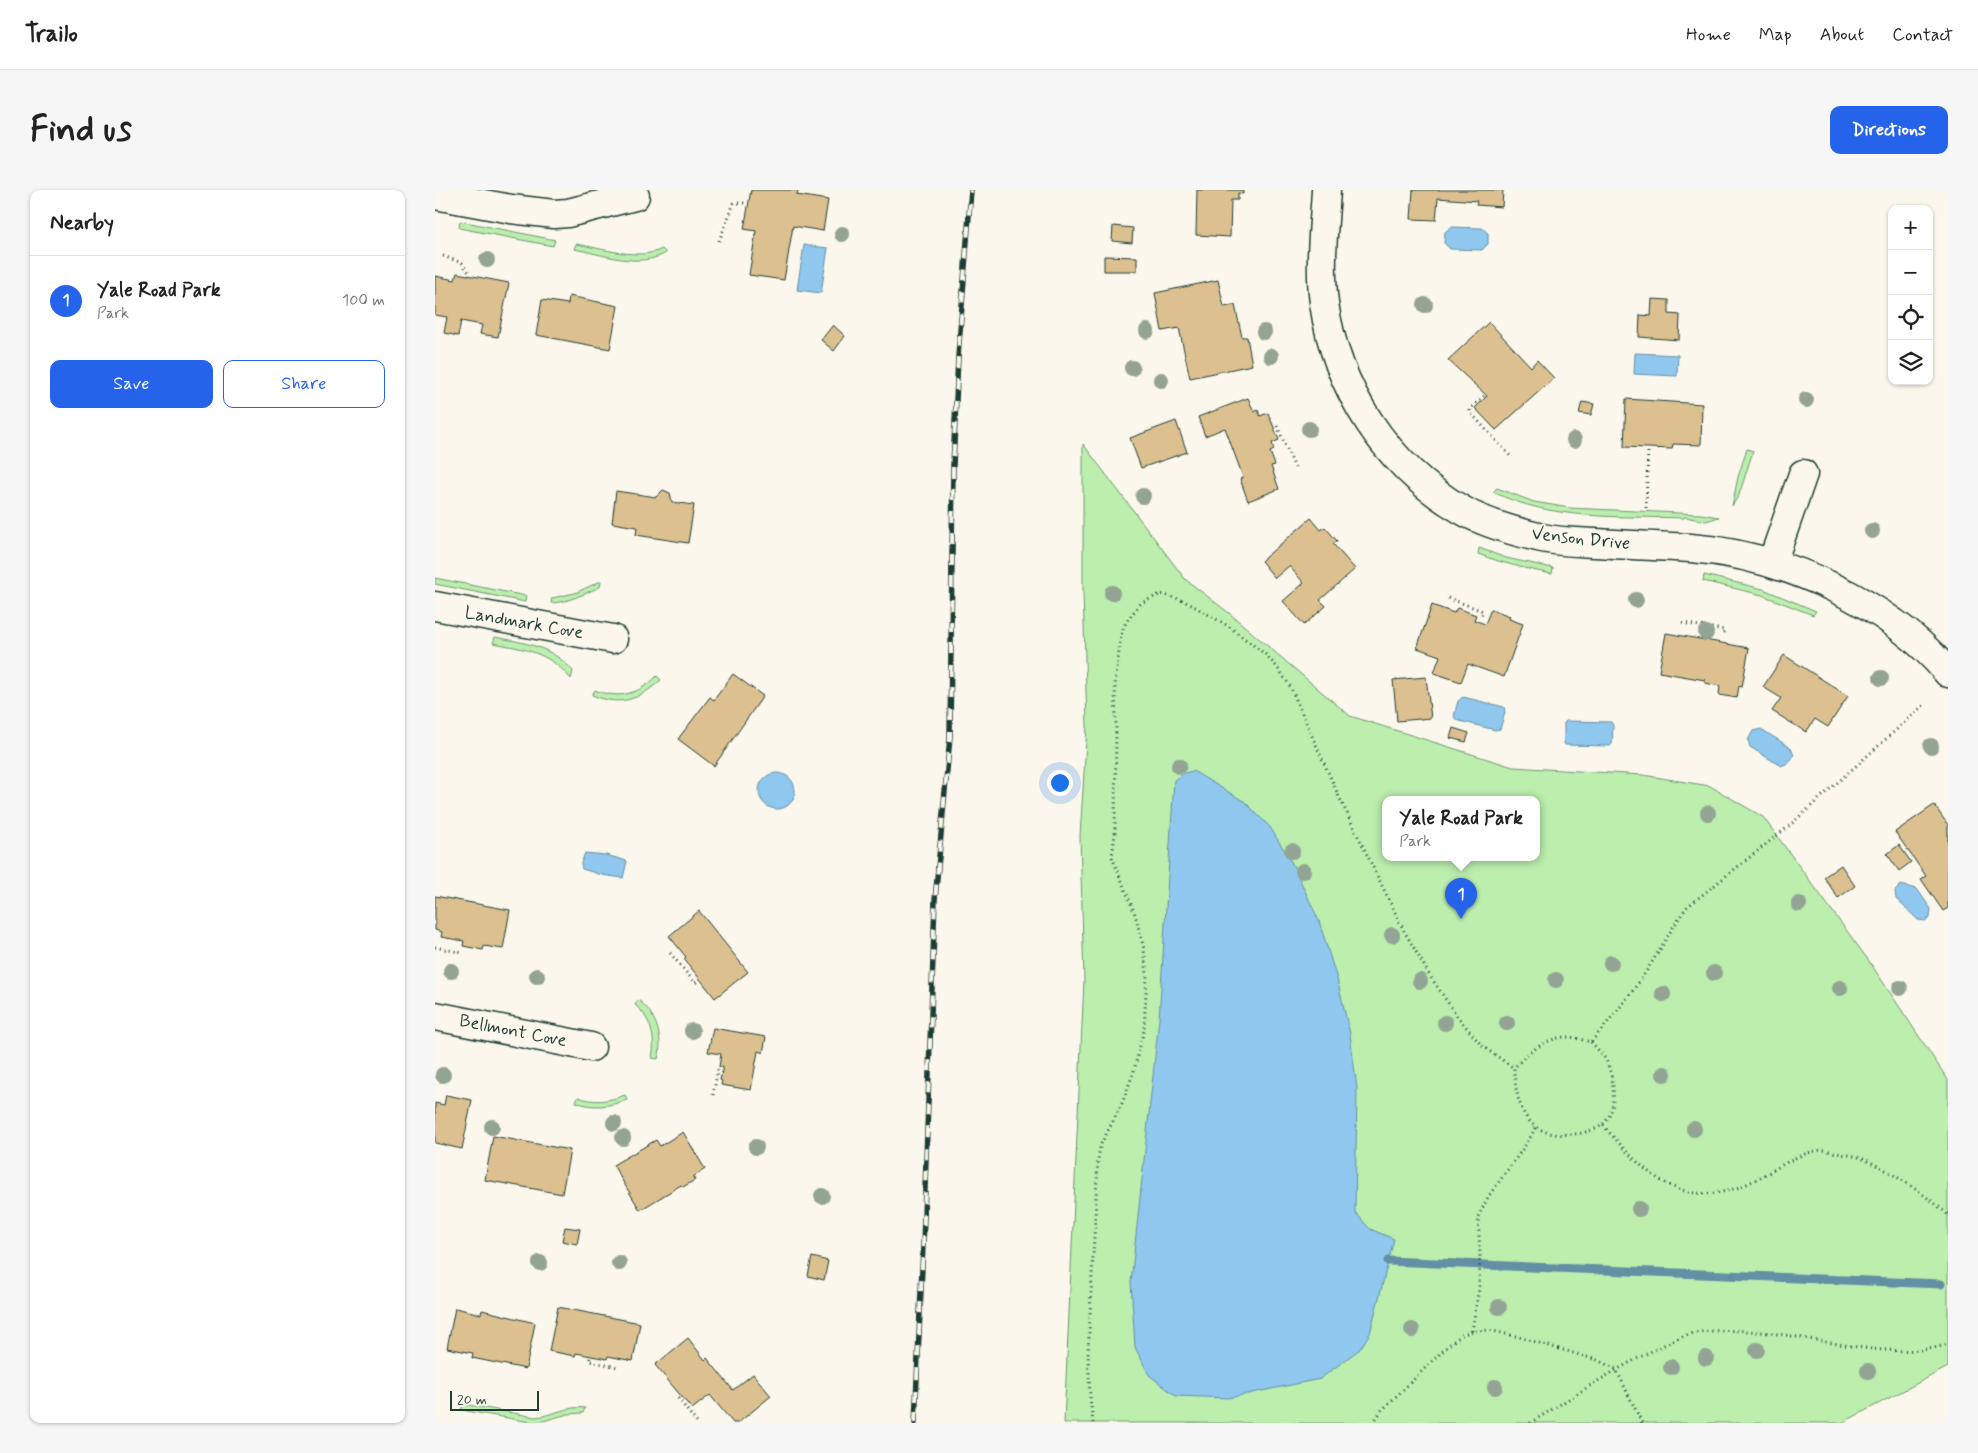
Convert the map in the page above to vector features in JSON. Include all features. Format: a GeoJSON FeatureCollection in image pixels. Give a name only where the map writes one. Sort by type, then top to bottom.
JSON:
{"type":"FeatureCollection","features":[{"type":"Feature","properties":{"kind":"street","name":"Venson Drive"},"geometry":{"type":"LineString","coordinates":[[1327,190],[1322,278],[1328,322],[1337,353],[1354,396],[1373,428],[1391,451],[1429,488],[1471,514],[1511,530],[1544,539],[1693,548],[1730,552],[1772,563],[1840,590],[1884,615],[1923,648],[1948,674]]}},
{"type":"Feature","properties":{"kind":"street"},"geometry":{"type":"LineString","coordinates":[[435,195],[511,209],[554,214],[568,213],[635,196]]}},
{"type":"Feature","properties":{"kind":"street"},"geometry":{"type":"LineString","coordinates":[[1772,563],[1803,474]]}},
{"type":"Feature","properties":{"kind":"street","name":"Landmark Cove"},"geometry":{"type":"LineString","coordinates":[[435,606],[613,639]]}},
{"type":"Feature","properties":{"kind":"street","name":"Bellmont Cove"},"geometry":{"type":"LineString","coordinates":[[435,1016],[591,1047]]}},
{"type":"Feature","properties":{"kind":"path"},"geometry":{"type":"LineString","coordinates":[[719,241],[735,203],[746,204]]}},
{"type":"Feature","properties":{"kind":"path"},"geometry":{"type":"LineString","coordinates":[[443,256],[462,263],[470,274]]}},
{"type":"Feature","properties":{"kind":"path"},"geometry":{"type":"LineString","coordinates":[[1483,396],[1470,409],[1470,412],[1512,458]]}},
{"type":"Feature","properties":{"kind":"path"},"geometry":{"type":"LineString","coordinates":[[1277,426],[1295,468]]}},
{"type":"Feature","properties":{"kind":"path"},"geometry":{"type":"LineString","coordinates":[[1647,508],[1648,450]]}},
{"type":"Feature","properties":{"kind":"path"},"geometry":{"type":"LineString","coordinates":[[1093,1423],[1088,1352],[1098,1160],[1100,1146],[1121,1106],[1133,1074],[1144,1030],[1147,975],[1144,949],[1135,914],[1112,857],[1115,834],[1117,729],[1115,685],[1121,634],[1126,622],[1141,603],[1161,594],[1183,601],[1228,626],[1265,654],[1277,667],[1290,686],[1340,799],[1403,929],[1430,976],[1457,1016],[1482,1046],[1514,1068]]}},
{"type":"Feature","properties":{"kind":"path"},"geometry":{"type":"LineString","coordinates":[[1448,598],[1483,611],[1481,618]]}},
{"type":"Feature","properties":{"kind":"path"},"geometry":{"type":"LineString","coordinates":[[1682,623],[1724,630],[1723,637]]}},
{"type":"Feature","properties":{"kind":"path"},"geometry":{"type":"LineString","coordinates":[[1591,1042],[1650,966],[1675,922],[1687,907],[1789,826],[1925,704]]}},
{"type":"Feature","properties":{"kind":"path"},"geometry":{"type":"LineString","coordinates":[[435,948],[463,953]]}},
{"type":"Feature","properties":{"kind":"path"},"geometry":{"type":"LineString","coordinates":[[670,953],[695,983],[698,981]]}},
{"type":"Feature","properties":{"kind":"path"},"geometry":{"type":"LineString","coordinates":[[1567,1037],[1591,1042],[1605,1058],[1613,1077],[1612,1108],[1603,1124],[1581,1134],[1557,1136],[1536,1127],[1526,1115],[1515,1086],[1514,1068],[1525,1054],[1545,1043],[1567,1037]]}},
{"type":"Feature","properties":{"kind":"path"},"geometry":{"type":"LineString","coordinates":[[713,1094],[718,1069]]}},
{"type":"Feature","properties":{"kind":"path"},"geometry":{"type":"LineString","coordinates":[[1603,1124],[1646,1172],[1672,1186],[1698,1194],[1713,1194],[1732,1190],[1754,1181],[1790,1160],[1823,1150],[1862,1158],[1899,1179],[1948,1215]]}},
{"type":"Feature","properties":{"kind":"path"},"geometry":{"type":"LineString","coordinates":[[1472,1331],[1479,1288],[1478,1217],[1488,1197],[1527,1143],[1536,1127]]}},
{"type":"Feature","properties":{"kind":"path"},"geometry":{"type":"LineString","coordinates":[[1373,1423],[1382,1410],[1462,1334],[1472,1331],[1489,1330],[1519,1336],[1597,1360],[1616,1370],[1642,1423]]}},
{"type":"Feature","properties":{"kind":"path"},"geometry":{"type":"LineString","coordinates":[[1530,1423],[1616,1370],[1677,1338],[1698,1332],[1737,1331],[1789,1335],[1880,1349],[1924,1350],[1948,1344]]}},
{"type":"Feature","properties":{"kind":"path"},"geometry":{"type":"LineString","coordinates":[[590,1358],[589,1361],[618,1367]]}},
{"type":"Feature","properties":{"kind":"path"},"geometry":{"type":"LineString","coordinates":[[678,1398],[697,1423]]}},
{"type":"Feature","properties":{"kind":"green space"},"geometry":{"type":"Polygon","coordinates":[[[460,221],[555,240],[553,246],[459,228],[460,221]]]}},
{"type":"Feature","properties":{"kind":"green space"},"geometry":{"type":"Polygon","coordinates":[[[576,244],[631,254],[642,254],[662,249],[666,253],[644,260],[620,259],[574,249],[576,244]]]}},
{"type":"Feature","properties":{"kind":"green space"},"geometry":{"type":"Polygon","coordinates":[[[1083,444],[1185,579],[1229,613],[1350,716],[1513,767],[1643,775],[1710,786],[1763,817],[1869,961],[1948,1080],[1948,1367],[1842,1423],[1064,1423],[1084,981],[1080,836],[1087,726],[1083,591],[1083,444]]]}},
{"type":"Feature","properties":{"kind":"green space"},"geometry":{"type":"Polygon","coordinates":[[[1747,449],[1753,451],[1739,495],[1732,506],[1738,477],[1747,449]]]}},
{"type":"Feature","properties":{"kind":"green space"},"geometry":{"type":"Polygon","coordinates":[[[1497,488],[1534,502],[1570,508],[1701,514],[1719,517],[1706,521],[1685,517],[1611,517],[1563,512],[1539,508],[1516,501],[1493,492],[1497,488]]]}},
{"type":"Feature","properties":{"kind":"green space"},"geometry":{"type":"Polygon","coordinates":[[[1479,548],[1506,558],[1553,568],[1552,574],[1514,566],[1478,554],[1479,548]]]}},
{"type":"Feature","properties":{"kind":"green space"},"geometry":{"type":"Polygon","coordinates":[[[1704,575],[1763,589],[1816,611],[1813,615],[1762,595],[1703,581],[1704,575]]]}},
{"type":"Feature","properties":{"kind":"green space"},"geometry":{"type":"Polygon","coordinates":[[[435,578],[526,596],[525,602],[435,584],[435,578]]]}},
{"type":"Feature","properties":{"kind":"green space"},"geometry":{"type":"Polygon","coordinates":[[[601,581],[600,587],[570,599],[551,603],[552,598],[575,593],[601,581]]]}},
{"type":"Feature","properties":{"kind":"green space"},"geometry":{"type":"Polygon","coordinates":[[[495,637],[527,644],[547,651],[556,656],[573,671],[571,679],[563,670],[545,657],[526,650],[493,643],[495,637]]]}},
{"type":"Feature","properties":{"kind":"green space"},"geometry":{"type":"Polygon","coordinates":[[[657,676],[661,680],[653,687],[629,700],[612,701],[592,695],[595,690],[612,695],[628,694],[643,687],[657,676]]]}},
{"type":"Feature","properties":{"kind":"green space"},"geometry":{"type":"Polygon","coordinates":[[[638,1000],[650,1012],[657,1026],[660,1043],[658,1059],[652,1058],[653,1036],[645,1016],[635,1005],[638,1000]]]}},
{"type":"Feature","properties":{"kind":"green space"},"geometry":{"type":"Polygon","coordinates":[[[625,1095],[627,1100],[608,1105],[596,1106],[576,1102],[578,1097],[601,1100],[625,1095]]]}},
{"type":"Feature","properties":{"kind":"green space"},"geometry":{"type":"Polygon","coordinates":[[[463,1404],[535,1417],[566,1409],[585,1408],[583,1413],[568,1414],[536,1423],[461,1410],[463,1404]]]}},
{"type":"Feature","properties":{"kind":"water"},"geometry":{"type":"Polygon","coordinates":[[[1451,227],[1482,228],[1488,233],[1488,244],[1482,250],[1450,249],[1444,243],[1445,232],[1451,227]]]}},
{"type":"Feature","properties":{"kind":"water"},"geometry":{"type":"Polygon","coordinates":[[[804,245],[828,248],[821,293],[797,290],[804,245]]]}},
{"type":"Feature","properties":{"kind":"water"},"geometry":{"type":"Polygon","coordinates":[[[1635,353],[1678,355],[1677,376],[1634,374],[1635,353]]]}},
{"type":"Feature","properties":{"kind":"water"},"geometry":{"type":"Polygon","coordinates":[[[1463,697],[1504,707],[1505,712],[1500,729],[1495,730],[1456,720],[1454,716],[1458,701],[1463,697]]]}},
{"type":"Feature","properties":{"kind":"water"},"geometry":{"type":"Polygon","coordinates":[[[1566,721],[1611,722],[1613,725],[1612,744],[1610,746],[1565,745],[1564,723],[1566,721]]]}},
{"type":"Feature","properties":{"kind":"water"},"geometry":{"type":"Polygon","coordinates":[[[1761,729],[1791,748],[1794,756],[1788,763],[1781,766],[1750,747],[1748,740],[1753,731],[1761,729]]]}},
{"type":"Feature","properties":{"kind":"water"},"geometry":{"type":"Polygon","coordinates":[[[1193,771],[1245,802],[1270,827],[1293,865],[1319,921],[1337,979],[1350,1034],[1357,1089],[1355,1212],[1370,1229],[1394,1239],[1370,1333],[1360,1349],[1320,1379],[1228,1398],[1176,1396],[1149,1375],[1135,1347],[1131,1282],[1159,1019],[1174,780],[1184,773],[1193,771]]]}},
{"type":"Feature","properties":{"kind":"water"},"geometry":{"type":"Polygon","coordinates":[[[777,773],[790,778],[795,791],[790,804],[777,809],[764,804],[759,791],[764,778],[777,773]]]}},
{"type":"Feature","properties":{"kind":"water"},"geometry":{"type":"Polygon","coordinates":[[[585,853],[606,855],[627,861],[623,878],[602,875],[582,869],[581,863],[585,853]]]}},
{"type":"Feature","properties":{"kind":"water"},"geometry":{"type":"Polygon","coordinates":[[[1901,885],[1917,889],[1931,909],[1930,918],[1925,921],[1918,920],[1896,899],[1895,891],[1901,885]]]}},
{"type":"Feature","properties":{"kind":"building"},"geometry":{"type":"Polygon","coordinates":[[[751,190],[798,190],[797,195],[828,200],[823,231],[793,226],[784,280],[749,275],[756,231],[744,229],[751,190]]]}},
{"type":"Feature","properties":{"kind":"building"},"geometry":{"type":"Polygon","coordinates":[[[1197,190],[1243,190],[1243,194],[1238,193],[1238,200],[1231,200],[1230,237],[1196,235],[1197,190]]]}},
{"type":"Feature","properties":{"kind":"building"},"geometry":{"type":"Polygon","coordinates":[[[1413,190],[1503,190],[1502,207],[1476,205],[1477,201],[1438,198],[1436,220],[1411,219],[1413,190]]]}},
{"type":"Feature","properties":{"kind":"building"},"geometry":{"type":"Polygon","coordinates":[[[1113,226],[1133,228],[1132,243],[1112,241],[1113,226]]]}},
{"type":"Feature","properties":{"kind":"building"},"geometry":{"type":"Polygon","coordinates":[[[1104,256],[1137,257],[1137,271],[1104,271],[1104,256]]]}},
{"type":"Feature","properties":{"kind":"building"},"geometry":{"type":"Polygon","coordinates":[[[457,273],[509,283],[498,337],[480,334],[482,325],[461,321],[458,336],[444,333],[447,317],[435,315],[435,276],[455,280],[457,273]]]}},
{"type":"Feature","properties":{"kind":"building"},"geometry":{"type":"Polygon","coordinates":[[[1218,280],[1224,307],[1235,305],[1242,337],[1247,337],[1252,365],[1190,378],[1179,328],[1162,331],[1155,293],[1218,280]]]}},
{"type":"Feature","properties":{"kind":"building"},"geometry":{"type":"Polygon","coordinates":[[[569,296],[618,306],[610,349],[536,335],[542,300],[568,304],[569,296]]]}},
{"type":"Feature","properties":{"kind":"building"},"geometry":{"type":"Polygon","coordinates":[[[1652,299],[1669,300],[1669,314],[1680,315],[1679,340],[1639,337],[1640,315],[1651,316],[1652,299]]]}},
{"type":"Feature","properties":{"kind":"building"},"geometry":{"type":"Polygon","coordinates":[[[1489,322],[1531,367],[1537,360],[1554,378],[1496,430],[1475,408],[1487,396],[1448,360],[1489,322]]]}},
{"type":"Feature","properties":{"kind":"building"},"geometry":{"type":"Polygon","coordinates":[[[833,325],[845,336],[834,351],[821,340],[833,325]]]}},
{"type":"Feature","properties":{"kind":"building"},"geometry":{"type":"Polygon","coordinates":[[[1248,398],[1254,412],[1258,410],[1260,416],[1268,413],[1279,440],[1272,443],[1274,450],[1270,452],[1275,465],[1271,466],[1279,489],[1248,501],[1240,479],[1243,477],[1225,428],[1205,436],[1198,417],[1248,398]]]}},
{"type":"Feature","properties":{"kind":"building"},"geometry":{"type":"Polygon","coordinates":[[[1626,399],[1702,404],[1701,445],[1673,444],[1672,449],[1624,447],[1626,399]]]}},
{"type":"Feature","properties":{"kind":"building"},"geometry":{"type":"Polygon","coordinates":[[[1582,402],[1594,404],[1591,415],[1579,413],[1582,402]]]}},
{"type":"Feature","properties":{"kind":"building"},"geometry":{"type":"Polygon","coordinates":[[[1176,421],[1187,452],[1141,468],[1130,438],[1176,421]]]}},
{"type":"Feature","properties":{"kind":"building"},"geometry":{"type":"Polygon","coordinates":[[[663,490],[670,493],[672,502],[694,505],[688,543],[636,535],[637,527],[612,523],[616,491],[656,497],[663,490]]]}},
{"type":"Feature","properties":{"kind":"building"},"geometry":{"type":"Polygon","coordinates":[[[1311,518],[1321,530],[1325,527],[1337,541],[1333,544],[1355,569],[1320,600],[1326,606],[1304,625],[1283,601],[1304,583],[1289,566],[1275,578],[1261,561],[1311,518]]]}},
{"type":"Feature","properties":{"kind":"building"},"geometry":{"type":"Polygon","coordinates":[[[1432,605],[1454,613],[1457,608],[1476,615],[1474,620],[1485,624],[1491,609],[1510,616],[1509,619],[1523,624],[1504,677],[1468,664],[1461,682],[1434,673],[1440,656],[1417,648],[1432,605]]]}},
{"type":"Feature","properties":{"kind":"building"},"geometry":{"type":"Polygon","coordinates":[[[1666,633],[1749,648],[1742,687],[1739,686],[1737,698],[1719,695],[1720,686],[1705,683],[1705,680],[1659,672],[1666,633]]]}},
{"type":"Feature","properties":{"kind":"building"},"geometry":{"type":"Polygon","coordinates":[[[1784,655],[1848,696],[1828,727],[1815,719],[1806,732],[1772,711],[1781,698],[1763,687],[1784,655]]]}},
{"type":"Feature","properties":{"kind":"building"},"geometry":{"type":"Polygon","coordinates":[[[733,674],[763,696],[714,766],[678,739],[710,697],[714,700],[733,674]]]}},
{"type":"Feature","properties":{"kind":"building"},"geometry":{"type":"Polygon","coordinates":[[[1426,677],[1431,718],[1397,721],[1393,680],[1426,677]]]}},
{"type":"Feature","properties":{"kind":"building"},"geometry":{"type":"Polygon","coordinates":[[[1453,728],[1469,733],[1466,742],[1450,738],[1453,728]]]}},
{"type":"Feature","properties":{"kind":"building"},"geometry":{"type":"Polygon","coordinates":[[[1934,805],[1948,825],[1948,908],[1943,911],[1921,879],[1926,876],[1895,832],[1934,805]]]}},
{"type":"Feature","properties":{"kind":"building"},"geometry":{"type":"Polygon","coordinates":[[[1899,845],[1911,862],[1899,871],[1887,854],[1899,845]]]}},
{"type":"Feature","properties":{"kind":"building"},"geometry":{"type":"Polygon","coordinates":[[[1841,865],[1855,886],[1838,898],[1824,877],[1841,865]]]}},
{"type":"Feature","properties":{"kind":"building"},"geometry":{"type":"Polygon","coordinates":[[[435,896],[510,910],[503,949],[484,946],[483,950],[463,946],[464,941],[441,937],[442,932],[435,930],[435,896]]]}},
{"type":"Feature","properties":{"kind":"building"},"geometry":{"type":"Polygon","coordinates":[[[699,911],[748,972],[715,998],[684,959],[686,957],[669,936],[699,911]]]}},
{"type":"Feature","properties":{"kind":"building"},"geometry":{"type":"Polygon","coordinates":[[[713,1028],[766,1037],[763,1053],[758,1051],[751,1090],[721,1085],[722,1081],[720,1080],[723,1067],[719,1067],[721,1054],[708,1052],[713,1028]]]}},
{"type":"Feature","properties":{"kind":"building"},"geometry":{"type":"Polygon","coordinates":[[[446,1095],[472,1100],[462,1149],[435,1143],[435,1103],[444,1105],[446,1095]]]}},
{"type":"Feature","properties":{"kind":"building"},"geometry":{"type":"Polygon","coordinates":[[[683,1132],[705,1169],[693,1177],[695,1180],[683,1187],[681,1185],[640,1210],[613,1165],[656,1140],[660,1146],[683,1132]]]}},
{"type":"Feature","properties":{"kind":"building"},"geometry":{"type":"Polygon","coordinates":[[[493,1136],[570,1150],[562,1194],[485,1180],[493,1136]]]}},
{"type":"Feature","properties":{"kind":"building"},"geometry":{"type":"Polygon","coordinates":[[[565,1227],[580,1229],[577,1244],[562,1241],[565,1227]]]}},
{"type":"Feature","properties":{"kind":"building"},"geometry":{"type":"Polygon","coordinates":[[[812,1257],[828,1261],[824,1280],[808,1276],[812,1257]]]}},
{"type":"Feature","properties":{"kind":"building"},"geometry":{"type":"Polygon","coordinates":[[[558,1307],[640,1323],[633,1361],[608,1356],[607,1359],[576,1353],[575,1356],[549,1351],[558,1307]]]}},
{"type":"Feature","properties":{"kind":"building"},"geometry":{"type":"Polygon","coordinates":[[[455,1308],[481,1314],[482,1310],[535,1323],[526,1369],[472,1358],[473,1353],[447,1348],[455,1308]]]}},
{"type":"Feature","properties":{"kind":"building"},"geometry":{"type":"Polygon","coordinates":[[[688,1338],[705,1360],[707,1358],[733,1390],[753,1374],[771,1396],[738,1423],[733,1423],[710,1395],[692,1409],[655,1365],[688,1338]]]}},
{"type":"Feature","properties":{"kind":"waterway"},"geometry":{"type":"LineString","coordinates":[[1388,1261],[1941,1284]]}},
{"type":"Feature","properties":{"kind":"railway"},"geometry":{"type":"LineString","coordinates":[[915,1423],[935,900],[950,737],[953,466],[958,357],[971,190]]}},
{"type":"Feature","properties":{"kind":"place","name":"Yale Road Park"},"geometry":{"type":"Point","coordinates":[1461,919]}}]}
